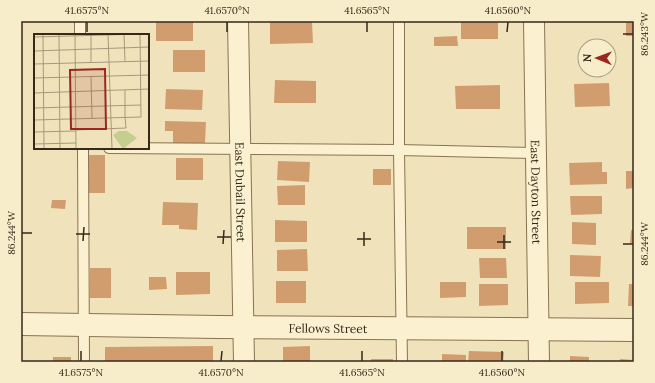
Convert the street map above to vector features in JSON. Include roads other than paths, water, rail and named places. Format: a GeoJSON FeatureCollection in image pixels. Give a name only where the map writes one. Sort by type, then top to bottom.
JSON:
{"type":"FeatureCollection","features":[{"type":"Feature","properties":{"kind":"street","name":"East Dubail Street"},"geometry":{"type":"LineString","coordinates":[[238,21],[244,362]]}},
{"type":"Feature","properties":{"kind":"street","name":"East Dayton Street"},"geometry":{"type":"LineString","coordinates":[[534,21],[539,362]]}},
{"type":"Feature","properties":{"kind":"street","name":"Fellows Street"},"geometry":{"type":"LineString","coordinates":[[21,324],[634,330]]}},
{"type":"Feature","properties":{"kind":"lane"},"geometry":{"type":"LineString","coordinates":[[80,21],[80,34]]}},
{"type":"Feature","properties":{"kind":"lane"},"geometry":{"type":"LineString","coordinates":[[399,21],[402,362]]}},
{"type":"Feature","properties":{"kind":"lane"},"geometry":{"type":"LineString","coordinates":[[149,148],[399,150],[536,153]]}},
{"type":"Feature","properties":{"kind":"lane"},"geometry":{"type":"LineString","coordinates":[[83,149],[84,362]]}}]}
